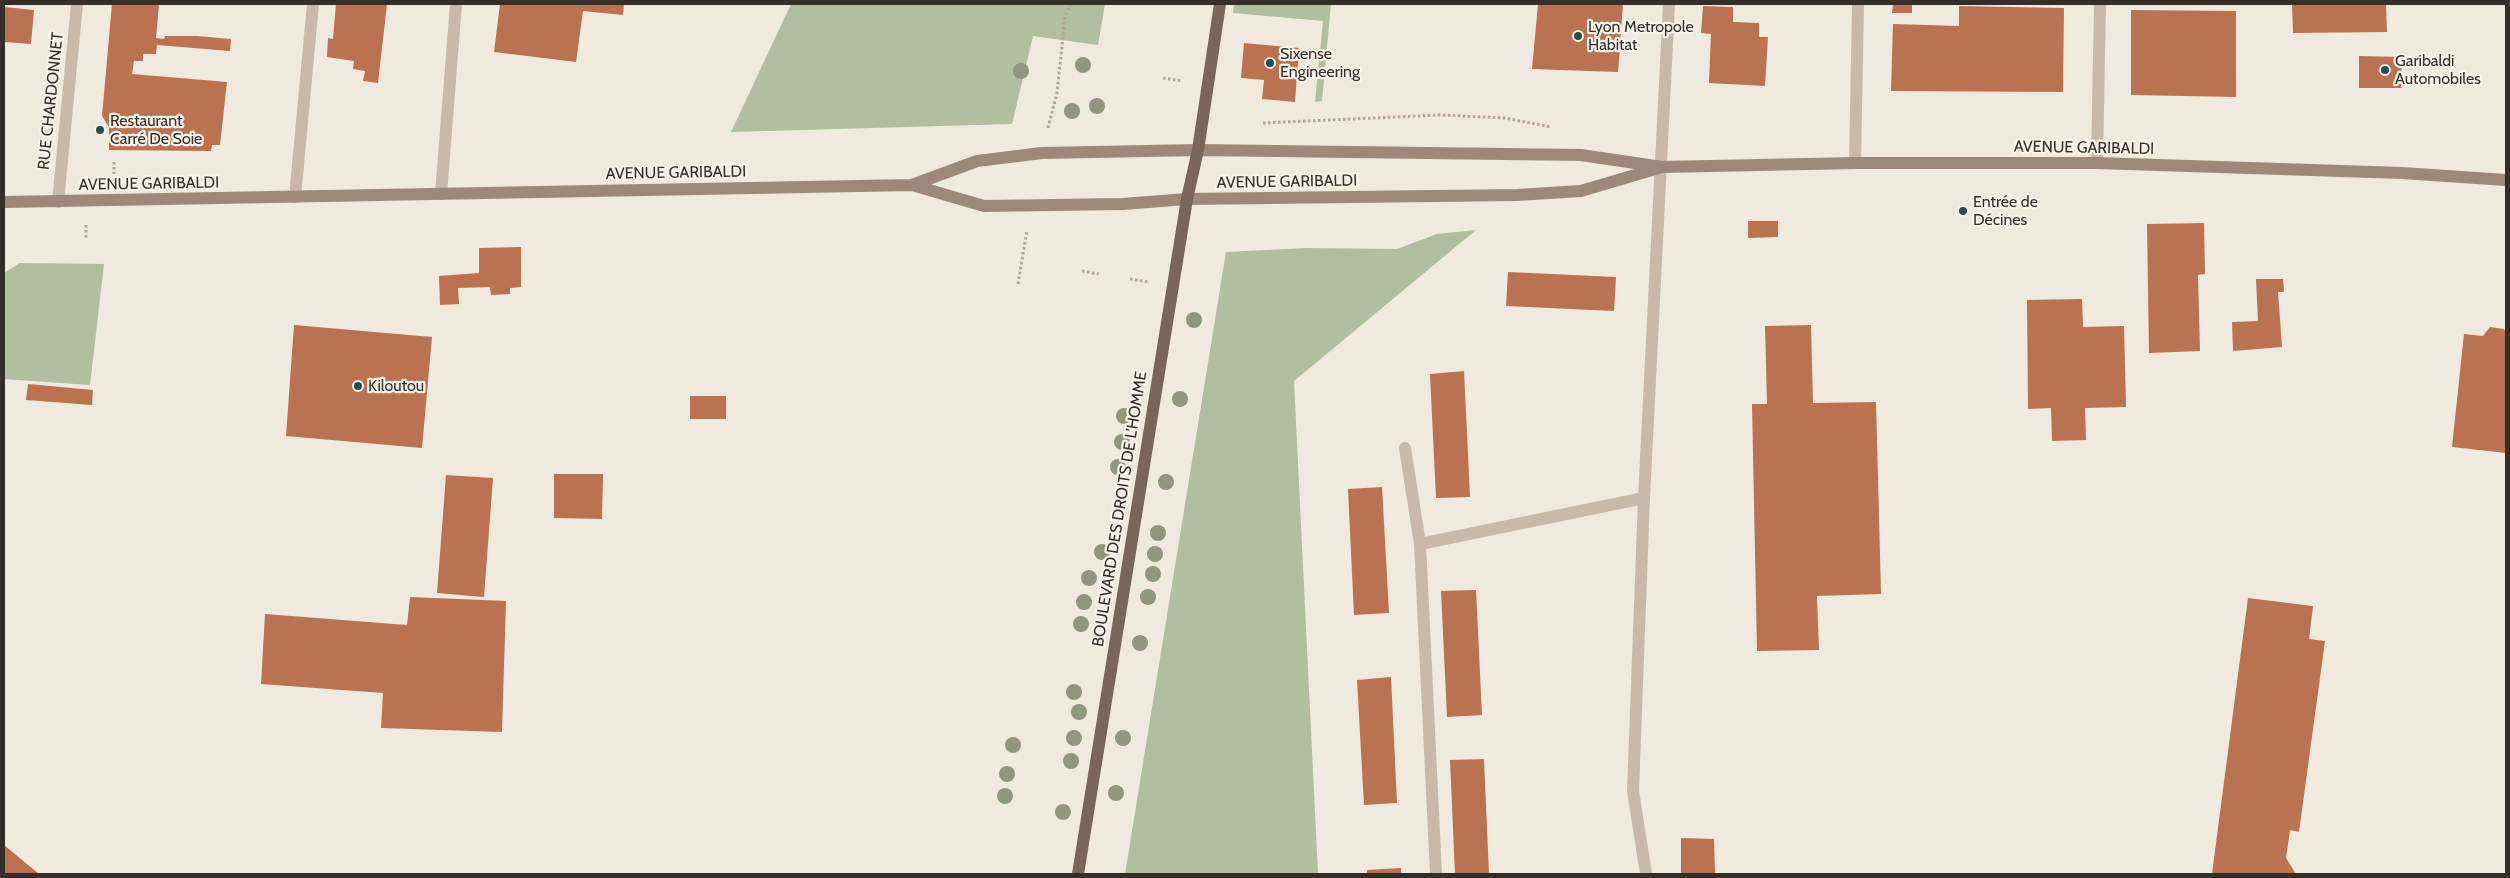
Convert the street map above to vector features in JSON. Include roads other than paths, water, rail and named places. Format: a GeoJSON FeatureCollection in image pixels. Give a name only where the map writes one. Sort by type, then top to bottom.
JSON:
{"type":"FeatureCollection","features":[{"type":"Feature","properties":{"kind":"main road","name":"BOULEVARD DES DROITS DE L'HOMME"},"geometry":{"type":"LineString","coordinates":[[1078,874],[1186,199],[1198,150],[1220,4]]}},
{"type":"Feature","properties":{"kind":"main road","name":"AVENUE GARIBALDI"},"geometry":{"type":"LineString","coordinates":[[912,185],[977,161],[1042,153],[1198,150],[1581,155],[1662,167],[1855,163],[2098,163],[2402,173],[2506,180]]}},
{"type":"Feature","properties":{"kind":"main road","name":"AVENUE GARIBALDI"},"geometry":{"type":"LineString","coordinates":[[4,202],[912,185],[984,206],[1123,204],[1186,199],[1554,193],[1581,191],[1662,167]]}},
{"type":"Feature","properties":{"kind":"street","name":"RUE CHARDONNET"},"geometry":{"type":"LineString","coordinates":[[58,202],[77,4]]}},
{"type":"Feature","properties":{"kind":"street"},"geometry":{"type":"LineString","coordinates":[[295,197],[313,4]]}},
{"type":"Feature","properties":{"kind":"street"},"geometry":{"type":"LineString","coordinates":[[441,194],[456,4]]}},
{"type":"Feature","properties":{"kind":"street"},"geometry":{"type":"LineString","coordinates":[[1646,874],[1633,791],[1644,498],[1669,4]]}},
{"type":"Feature","properties":{"kind":"street"},"geometry":{"type":"LineString","coordinates":[[1855,163],[1858,4]]}},
{"type":"Feature","properties":{"kind":"street"},"geometry":{"type":"LineString","coordinates":[[2098,163],[2100,4]]}},
{"type":"Feature","properties":{"kind":"street"},"geometry":{"type":"LineString","coordinates":[[1405,448],[1420,544],[1436,874]]}},
{"type":"Feature","properties":{"kind":"street"},"geometry":{"type":"LineString","coordinates":[[1420,544],[1644,498]]}},
{"type":"Feature","properties":{"kind":"place","name":"Lyon Metropole Habitat"},"geometry":{"type":"Point","coordinates":[1578,36]}},
{"type":"Feature","properties":{"kind":"place","name":"Sixense Engineering"},"geometry":{"type":"Point","coordinates":[1270,63]}},
{"type":"Feature","properties":{"kind":"place","name":"Garibaldi Automobiles"},"geometry":{"type":"Point","coordinates":[2385,70]}},
{"type":"Feature","properties":{"kind":"place","name":"Restaurant Carré De Soie"},"geometry":{"type":"Point","coordinates":[100,130]}},
{"type":"Feature","properties":{"kind":"place","name":"Entrée de Décines"},"geometry":{"type":"Point","coordinates":[1963,211]}},
{"type":"Feature","properties":{"kind":"place","name":"Kiloutou"},"geometry":{"type":"Point","coordinates":[358,386]}}]}
